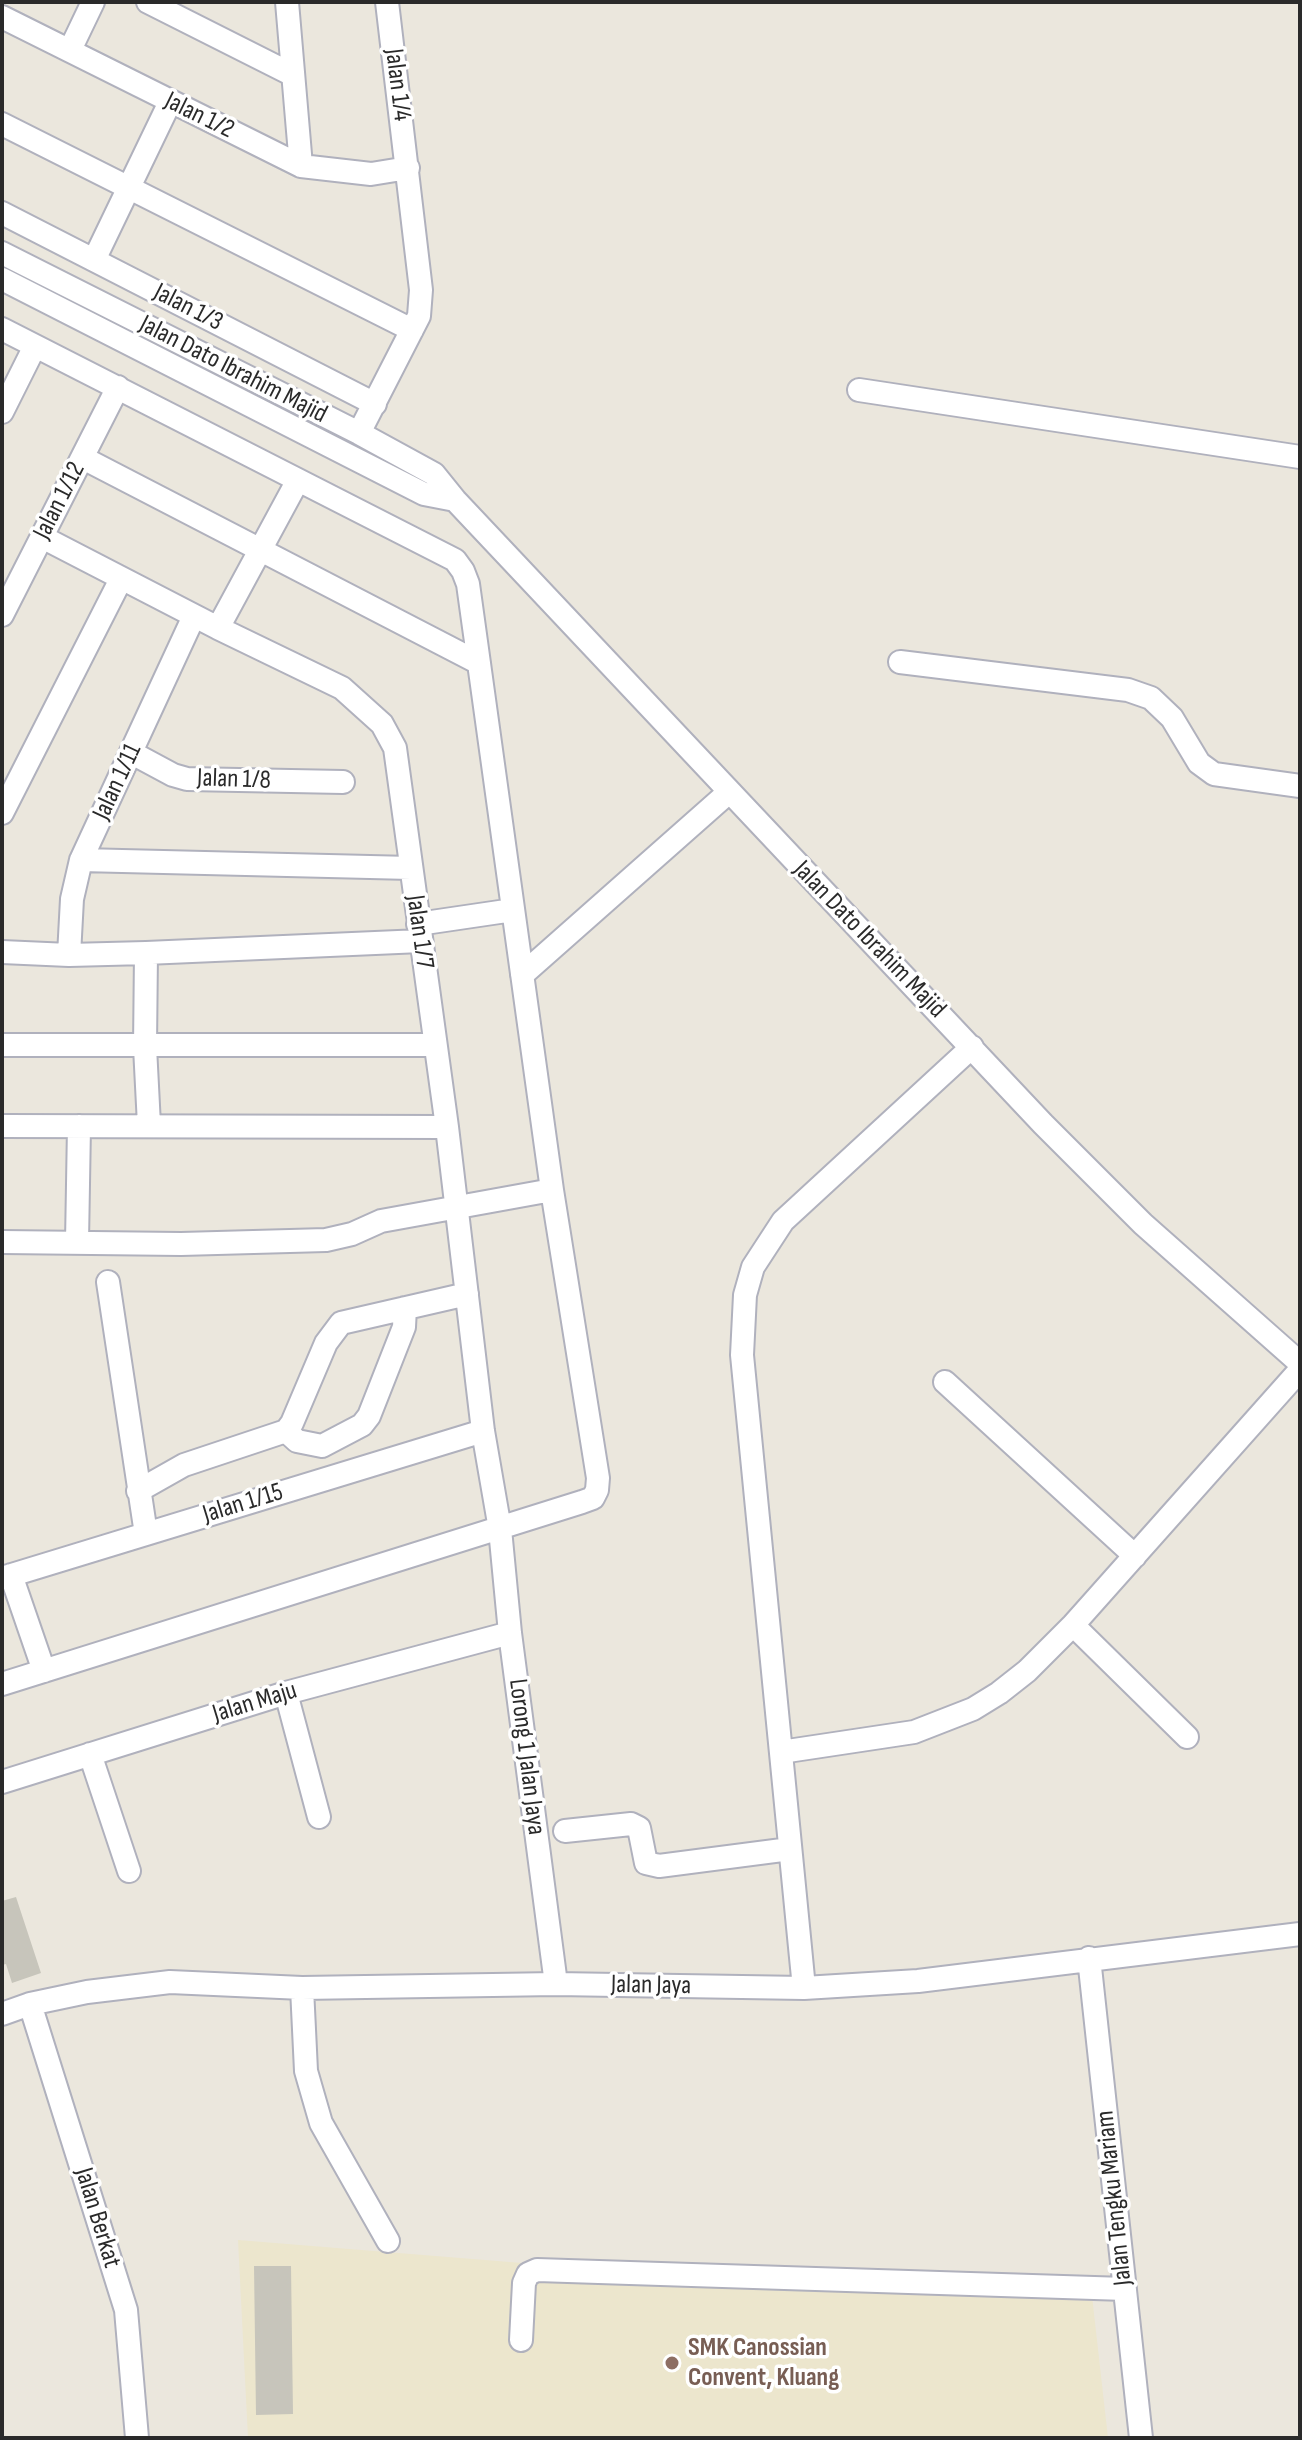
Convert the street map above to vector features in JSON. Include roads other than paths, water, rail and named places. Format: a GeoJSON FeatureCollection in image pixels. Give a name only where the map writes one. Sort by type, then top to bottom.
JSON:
{"type":"FeatureCollection","features":[{"type":"Feature","properties":{"kind":"street"},"geometry":{"type":"LineString","coordinates":[[70,50],[93,2]]}},
{"type":"Feature","properties":{"kind":"street"},"geometry":{"type":"LineString","coordinates":[[148,2],[293,75]]}},
{"type":"Feature","properties":{"kind":"street"},"geometry":{"type":"LineString","coordinates":[[287,2],[301,166]]}},
{"type":"Feature","properties":{"kind":"street","name":"Jalan 1/4"},"geometry":{"type":"LineString","coordinates":[[359,433],[419,316],[421,290],[387,2]]}},
{"type":"Feature","properties":{"kind":"street","name":"Jalan 1/2"},"geometry":{"type":"LineString","coordinates":[[2,17],[301,166],[371,174],[408,168]]}},
{"type":"Feature","properties":{"kind":"street"},"geometry":{"type":"LineString","coordinates":[[94,260],[170,102]]}},
{"type":"Feature","properties":{"kind":"street"},"geometry":{"type":"LineString","coordinates":[[2,124],[412,330]]}},
{"type":"Feature","properties":{"kind":"street","name":"Jalan 1/3"},"geometry":{"type":"LineString","coordinates":[[2,213],[375,404]]}},
{"type":"Feature","properties":{"kind":"street","name":"Jalan Dato Ibrahim Majid"},"geometry":{"type":"LineString","coordinates":[[2,253],[434,474],[455,500],[1043,1124],[1143,1224],[1300,1363]]}},
{"type":"Feature","properties":{"kind":"street","name":"Jalan Dato Ibrahim Majid"},"geometry":{"type":"LineString","coordinates":[[2,279],[424,494],[455,500]]}},
{"type":"Feature","properties":{"kind":"street"},"geometry":{"type":"LineString","coordinates":[[2,329],[455,560],[463,571],[468,584],[552,1190],[598,1478],[593,1498],[582,1502],[2,1684]]}},
{"type":"Feature","properties":{"kind":"street"},"geometry":{"type":"LineString","coordinates":[[2,412],[35,346]]}},
{"type":"Feature","properties":{"kind":"street","name":"Jalan 1/12"},"geometry":{"type":"LineString","coordinates":[[2,615],[118,387]]}},
{"type":"Feature","properties":{"kind":"street"},"geometry":{"type":"LineString","coordinates":[[859,390],[1300,457]]}},
{"type":"Feature","properties":{"kind":"street"},"geometry":{"type":"LineString","coordinates":[[83,458],[479,663]]}},
{"type":"Feature","properties":{"kind":"street"},"geometry":{"type":"LineString","coordinates":[[218,628],[298,480]]}},
{"type":"Feature","properties":{"kind":"street","name":"Jalan 1/7"},"geometry":{"type":"LineString","coordinates":[[42,537],[342,688],[382,724],[395,748],[447,1127],[483,1431],[500,1529]]}},
{"type":"Feature","properties":{"kind":"street"},"geometry":{"type":"LineString","coordinates":[[2,813],[121,579]]}},
{"type":"Feature","properties":{"kind":"street","name":"Jalan 1/11"},"geometry":{"type":"LineString","coordinates":[[69,955],[72,899],[81,860],[194,616]]}},
{"type":"Feature","properties":{"kind":"street"},"geometry":{"type":"LineString","coordinates":[[900,662],[1128,690],[1151,698],[1172,718],[1199,763],[1214,774],[1300,786]]}},
{"type":"Feature","properties":{"kind":"street","name":"Jalan 1/8"},"geometry":{"type":"LineString","coordinates":[[132,753],[187,779],[343,782]]}},
{"type":"Feature","properties":{"kind":"street"},"geometry":{"type":"LineString","coordinates":[[522,975],[729,792]]}},
{"type":"Feature","properties":{"kind":"street"},"geometry":{"type":"LineString","coordinates":[[81,860],[411,868]]}},
{"type":"Feature","properties":{"kind":"street"},"geometry":{"type":"LineString","coordinates":[[2,952],[69,955],[146,953],[420,933],[513,910]]}},
{"type":"Feature","properties":{"kind":"street"},"geometry":{"type":"LineString","coordinates":[[146,953],[145,1047],[149,1125]]}},
{"type":"Feature","properties":{"kind":"street"},"geometry":{"type":"LineString","coordinates":[[2,1045],[435,1045]]}},
{"type":"Feature","properties":{"kind":"street"},"geometry":{"type":"LineString","coordinates":[[804,1988],[742,1355],[745,1295],[753,1267],[783,1221],[972,1047]]}},
{"type":"Feature","properties":{"kind":"street"},"geometry":{"type":"LineString","coordinates":[[2,1126],[447,1127]]}},
{"type":"Feature","properties":{"kind":"street"},"geometry":{"type":"LineString","coordinates":[[77,1242],[79,1126]]}},
{"type":"Feature","properties":{"kind":"street"},"geometry":{"type":"LineString","coordinates":[[2,1242],[181,1244],[326,1240],[352,1234],[381,1221],[552,1190]]}},
{"type":"Feature","properties":{"kind":"street"},"geometry":{"type":"LineString","coordinates":[[108,1282],[146,1534]]}},
{"type":"Feature","properties":{"kind":"street"},"geometry":{"type":"LineString","coordinates":[[138,1491],[184,1465],[286,1431],[332,1332],[341,1323],[467,1294]]}},
{"type":"Feature","properties":{"kind":"street"},"geometry":{"type":"LineString","coordinates":[[286,1431],[297,1441],[322,1446],[362,1425],[369,1416],[404,1327],[405,1308]]}},
{"type":"Feature","properties":{"kind":"street"},"geometry":{"type":"LineString","coordinates":[[781,1752],[914,1732],[973,1709],[1027,1671],[1073,1625],[1300,1370]]}},
{"type":"Feature","properties":{"kind":"street"},"geometry":{"type":"LineString","coordinates":[[945,1382],[1135,1556]]}},
{"type":"Feature","properties":{"kind":"street","name":"Jalan 1/15"},"geometry":{"type":"LineString","coordinates":[[6,1576],[483,1431]]}},
{"type":"Feature","properties":{"kind":"street","name":"Lorong 1 Jalan Jaya"},"geometry":{"type":"LineString","coordinates":[[500,1529],[510,1633],[556,1984]]}},
{"type":"Feature","properties":{"kind":"street"},"geometry":{"type":"LineString","coordinates":[[6,1576],[44,1671]]}},
{"type":"Feature","properties":{"kind":"street"},"geometry":{"type":"LineString","coordinates":[[1073,1625],[1187,1737]]}},
{"type":"Feature","properties":{"kind":"street","name":"Jalan Maju"},"geometry":{"type":"LineString","coordinates":[[2,1782],[286,1693],[510,1633]]}},
{"type":"Feature","properties":{"kind":"street"},"geometry":{"type":"LineString","coordinates":[[286,1693],[319,1817]]}},
{"type":"Feature","properties":{"kind":"street"},"geometry":{"type":"LineString","coordinates":[[90,1754],[129,1871]]}},
{"type":"Feature","properties":{"kind":"street"},"geometry":{"type":"LineString","coordinates":[[565,1831],[631,1824],[639,1828],[646,1863],[659,1866],[790,1849]]}},
{"type":"Feature","properties":{"kind":"street","name":"Jalan Jaya"},"geometry":{"type":"LineString","coordinates":[[2,2014],[30,2004],[87,1992],[170,1982],[302,1988],[556,1984],[804,1988],[918,1981],[1300,1934]]}},
{"type":"Feature","properties":{"kind":"street","name":"Jalan Tengku Mariam"},"geometry":{"type":"LineString","coordinates":[[1089,1958],[1141,2438]]}},
{"type":"Feature","properties":{"kind":"street"},"geometry":{"type":"LineString","coordinates":[[302,1988],[306,2071],[321,2123],[388,2241]]}},
{"type":"Feature","properties":{"kind":"street","name":"Jalan Berkat"},"geometry":{"type":"LineString","coordinates":[[30,2004],[126,2310],[137,2438]]}},
{"type":"Feature","properties":{"kind":"street"},"geometry":{"type":"LineString","coordinates":[[521,2340],[524,2283],[528,2274],[537,2270],[1125,2289]]}},
{"type":"Feature","properties":{"kind":"place","name":"SMK Canossian Convent, Kluang"},"geometry":{"type":"Point","coordinates":[672,2363]}}]}
